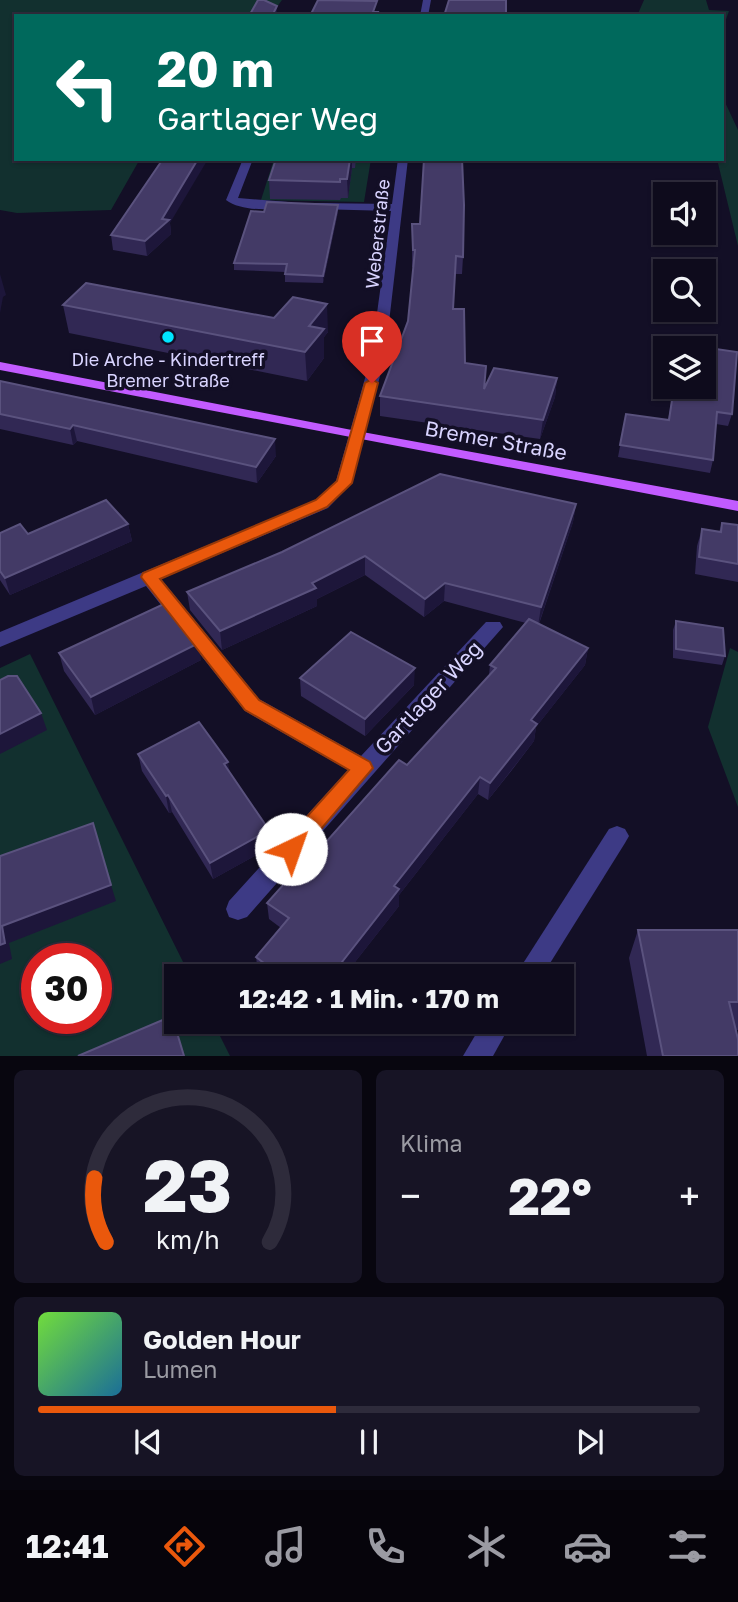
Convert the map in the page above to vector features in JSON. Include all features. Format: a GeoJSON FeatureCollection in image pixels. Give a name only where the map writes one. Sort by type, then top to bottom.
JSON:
{"type":"FeatureCollection","features":[{"type":"Feature","properties":{"kind":"main road","name":"Bremer Straße"},"geometry":{"type":"LineString","coordinates":[[0,366],[738,506]]}},
{"type":"Feature","properties":{"kind":"street"},"geometry":{"type":"LineString","coordinates":[[247,161],[232,200],[242,204],[396,208]]}},
{"type":"Feature","properties":{"kind":"street","name":"Weberstraße"},"geometry":{"type":"LineString","coordinates":[[358,436],[379,357],[386,317],[403,161]]}},
{"type":"Feature","properties":{"kind":"street"},"geometry":{"type":"LineString","coordinates":[[0,640],[322,504],[344,483],[358,436]]}},
{"type":"Feature","properties":{"kind":"street","name":"Gartlager Weg"},"geometry":{"type":"LineString","coordinates":[[149,577],[252,705],[363,768]]}},
{"type":"Feature","properties":{"kind":"street","name":"Gartlager Weg"},"geometry":{"type":"LineString","coordinates":[[237,909],[493,626]]}},
{"type":"Feature","properties":{"kind":"street"},"geometry":{"type":"LineString","coordinates":[[536,964],[617,836]]}},
{"type":"Feature","properties":{"kind":"street"},"geometry":{"type":"LineString","coordinates":[[477,1056],[491,1034]]}},
{"type":"Feature","properties":{"kind":"green space"},"geometry":{"type":"Polygon","coordinates":[[[0,0],[282,0],[272,14],[14,14],[14,161],[139,161],[111,210],[17,213],[0,210],[0,0]]]}},
{"type":"Feature","properties":{"kind":"green space"},"geometry":{"type":"Polygon","coordinates":[[[644,0],[706,0],[709,10],[729,11],[724,25],[724,14],[638,14],[644,0]]]}},
{"type":"Feature","properties":{"kind":"green space"},"geometry":{"type":"Polygon","coordinates":[[[724,100],[738,130],[738,246],[717,161],[724,161],[724,100]]]}},
{"type":"Feature","properties":{"kind":"green space"},"geometry":{"type":"Polygon","coordinates":[[[273,161],[371,161],[364,202],[261,200],[273,161]]]}},
{"type":"Feature","properties":{"kind":"green space"},"geometry":{"type":"Polygon","coordinates":[[[730,648],[738,652],[738,807],[708,727],[730,648]]]}},
{"type":"Feature","properties":{"kind":"green space"},"geometry":{"type":"Polygon","coordinates":[[[30,654],[184,964],[164,964],[164,1034],[219,1034],[230,1056],[0,1056],[0,668],[30,654]]]}},
{"type":"Feature","properties":{"kind":"building"},"geometry":{"type":"Polygon","coordinates":[[[258,0],[277,6],[273,14],[250,14],[258,0]]]}},
{"type":"Feature","properties":{"kind":"building"},"geometry":{"type":"Polygon","coordinates":[[[318,0],[377,1],[373,12],[378,14],[311,14],[318,0]]]}},
{"type":"Feature","properties":{"kind":"building"},"geometry":{"type":"Polygon","coordinates":[[[449,0],[506,0],[506,14],[445,14],[449,0]]]}},
{"type":"Feature","properties":{"kind":"building"},"geometry":{"type":"Polygon","coordinates":[[[162,161],[197,161],[162,219],[169,220],[145,241],[111,235],[162,161]]]}},
{"type":"Feature","properties":{"kind":"building"},"geometry":{"type":"Polygon","coordinates":[[[350,161],[347,179],[340,179],[340,182],[269,180],[275,162],[350,161]]]}},
{"type":"Feature","properties":{"kind":"building"},"geometry":{"type":"Polygon","coordinates":[[[424,161],[462,161],[463,257],[456,256],[453,309],[464,309],[465,363],[486,366],[484,389],[494,368],[557,378],[543,420],[380,396],[408,321],[415,250],[412,224],[420,224],[424,161]]]}},
{"type":"Feature","properties":{"kind":"building"},"geometry":{"type":"Polygon","coordinates":[[[267,202],[338,205],[323,276],[285,274],[287,264],[234,263],[251,211],[264,212],[267,202]]]}},
{"type":"Feature","properties":{"kind":"building"},"geometry":{"type":"Polygon","coordinates":[[[86,283],[274,318],[293,297],[327,304],[309,326],[324,329],[305,352],[63,305],[86,283]]]}},
{"type":"Feature","properties":{"kind":"building"},"geometry":{"type":"Polygon","coordinates":[[[716,349],[737,352],[732,414],[717,412],[713,460],[620,445],[626,414],[669,420],[672,399],[716,399],[716,349]]]}},
{"type":"Feature","properties":{"kind":"building"},"geometry":{"type":"Polygon","coordinates":[[[0,381],[275,439],[256,467],[73,425],[70,429],[0,414],[0,381]]]}},
{"type":"Feature","properties":{"kind":"building"},"geometry":{"type":"Polygon","coordinates":[[[440,474],[576,504],[541,607],[445,583],[425,599],[365,556],[312,583],[316,588],[220,631],[187,592],[282,552],[440,474]]]}},
{"type":"Feature","properties":{"kind":"building"},"geometry":{"type":"Polygon","coordinates":[[[106,500],[128,524],[5,578],[0,571],[0,533],[20,524],[28,534],[106,500]]]}},
{"type":"Feature","properties":{"kind":"building"},"geometry":{"type":"Polygon","coordinates":[[[722,523],[738,525],[738,564],[699,557],[702,529],[721,532],[722,523]]]}},
{"type":"Feature","properties":{"kind":"building"},"geometry":{"type":"Polygon","coordinates":[[[166,603],[199,643],[91,697],[59,653],[166,603]]]}},
{"type":"Feature","properties":{"kind":"building"},"geometry":{"type":"Polygon","coordinates":[[[529,619],[588,648],[531,720],[537,724],[490,783],[480,777],[394,886],[399,889],[340,964],[265,964],[256,957],[289,918],[267,903],[399,760],[407,765],[496,668],[490,665],[529,619]]]}},
{"type":"Feature","properties":{"kind":"building"},"geometry":{"type":"Polygon","coordinates":[[[676,621],[723,628],[725,656],[676,649],[676,621]]]}},
{"type":"Feature","properties":{"kind":"building"},"geometry":{"type":"Polygon","coordinates":[[[351,632],[415,668],[365,719],[300,678],[351,632]]]}},
{"type":"Feature","properties":{"kind":"building"},"geometry":{"type":"Polygon","coordinates":[[[17,676],[41,713],[0,734],[0,680],[17,676]]]}},
{"type":"Feature","properties":{"kind":"building"},"geometry":{"type":"Polygon","coordinates":[[[199,722],[228,762],[224,764],[269,830],[210,863],[168,795],[166,796],[138,754],[199,722]]]}},
{"type":"Feature","properties":{"kind":"building"},"geometry":{"type":"Polygon","coordinates":[[[93,823],[111,885],[2,926],[5,943],[0,945],[0,856],[93,823]]]}},
{"type":"Feature","properties":{"kind":"building"},"geometry":{"type":"Polygon","coordinates":[[[638,930],[738,930],[738,1002],[729,1002],[738,1039],[738,1056],[663,1056],[638,930]]]}},
{"type":"Feature","properties":{"kind":"building"},"geometry":{"type":"Polygon","coordinates":[[[164,1019],[164,1034],[177,1034],[184,1056],[78,1056],[164,1019]]]}},
{"type":"Feature","properties":{"kind":"place","name":"Die Arche - Kindertreff Bremer Straße"},"geometry":{"type":"Point","coordinates":[168,337]}},
{"type":"Feature","properties":{"kind":"route"},"geometry":{"type":"LineString","coordinates":[[291,849],[363,768],[252,705],[149,577],[322,504],[344,483],[372,383]]}}]}
